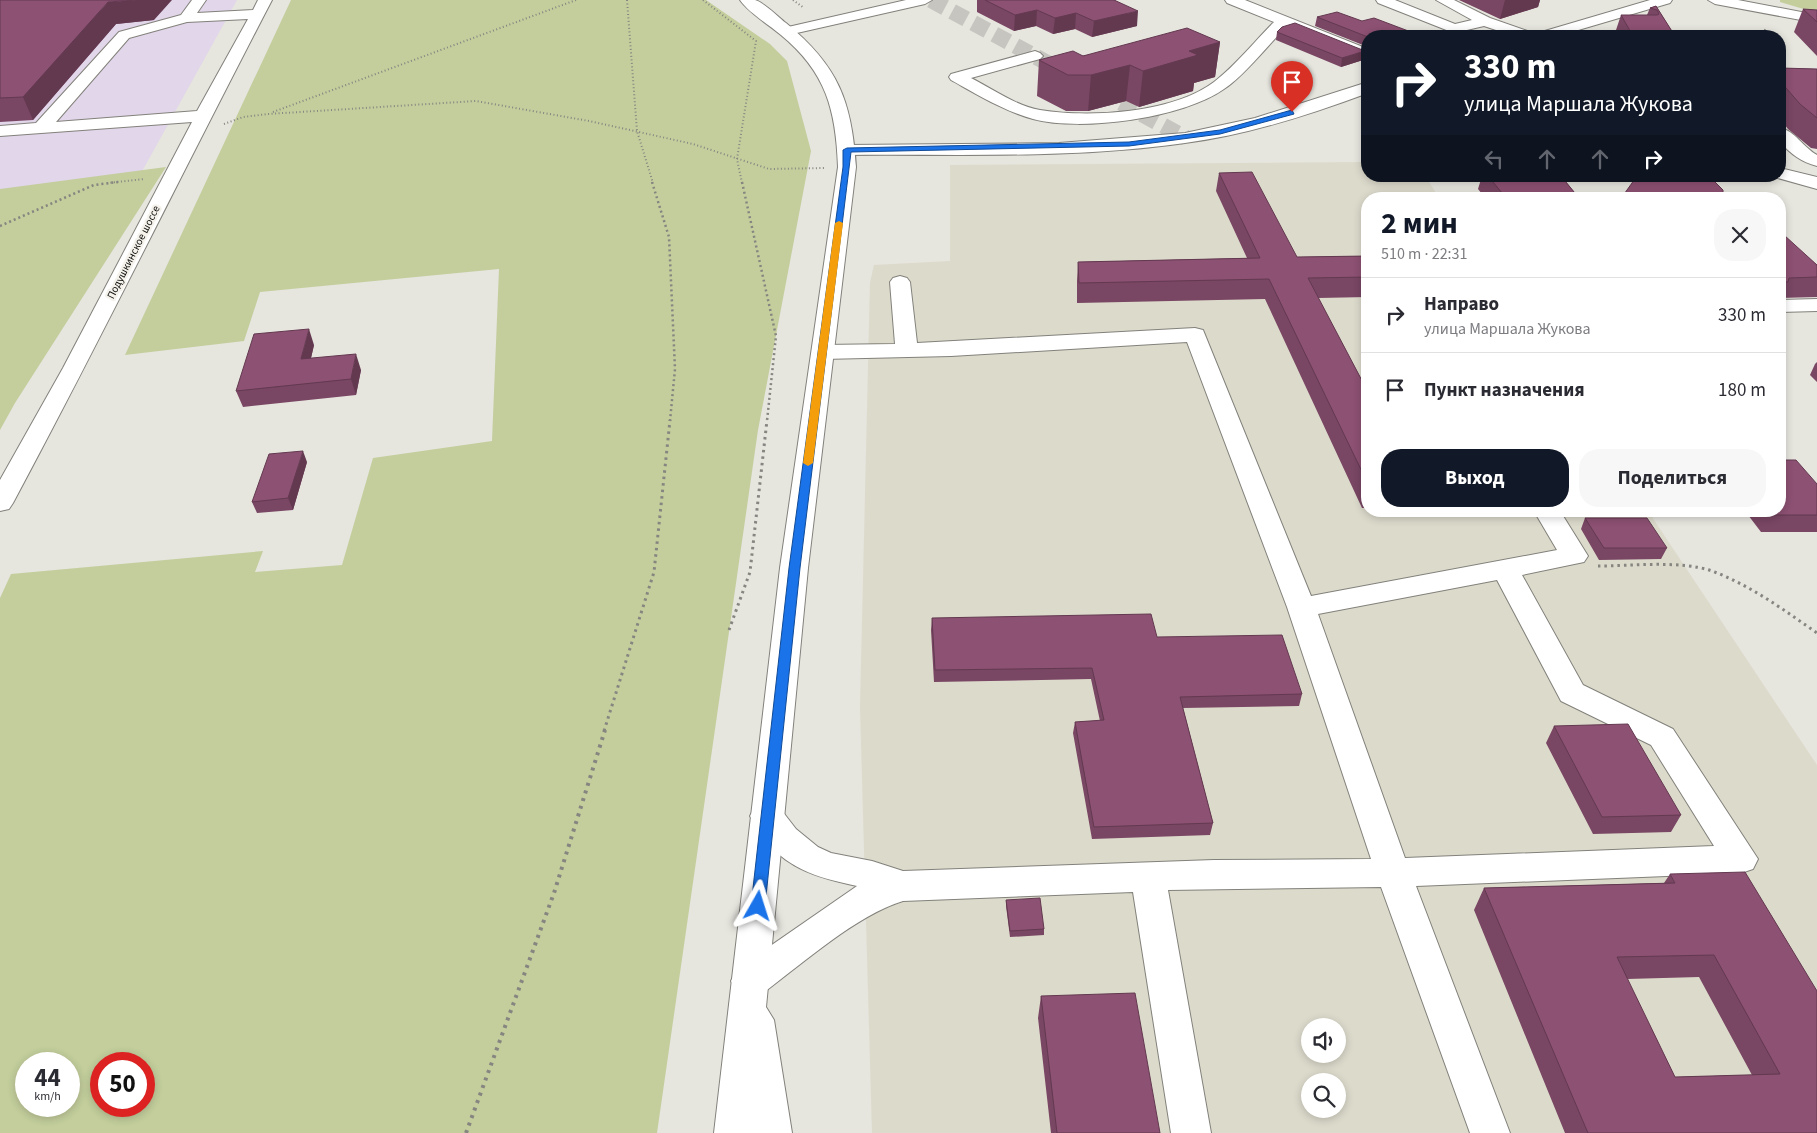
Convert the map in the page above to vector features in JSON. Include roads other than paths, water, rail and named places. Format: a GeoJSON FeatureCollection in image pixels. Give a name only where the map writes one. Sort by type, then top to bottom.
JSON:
{"type":"FeatureCollection","features":[{"type":"Feature","properties":{"kind":"street"},"geometry":{"type":"LineString","coordinates":[[186,18],[199,0]]}},
{"type":"Feature","properties":{"kind":"street"},"geometry":{"type":"LineString","coordinates":[[734,1133],[794,568],[847,158],[842,112],[832,82],[806,48],[788,31],[747,0]]}},
{"type":"Feature","properties":{"kind":"street"},"geometry":{"type":"LineString","coordinates":[[788,31],[925,0]]}},
{"type":"Feature","properties":{"kind":"street"},"geometry":{"type":"LineString","coordinates":[[1232,0],[1361,52]]}},
{"type":"Feature","properties":{"kind":"street"},"geometry":{"type":"LineString","coordinates":[[1383,0],[1454,29],[1485,21]]}},
{"type":"Feature","properties":{"kind":"street"},"geometry":{"type":"LineString","coordinates":[[1442,0],[1485,21],[1511,30]]}},
{"type":"Feature","properties":{"kind":"street"},"geometry":{"type":"LineString","coordinates":[[1715,0],[1817,19]]}},
{"type":"Feature","properties":{"kind":"street"},"geometry":{"type":"LineString","coordinates":[[1564,30],[1657,1]]}},
{"type":"Feature","properties":{"kind":"street"},"geometry":{"type":"LineString","coordinates":[[40,128],[124,35],[186,18],[261,7]]}},
{"type":"Feature","properties":{"kind":"street","name":"Подушкинское шоссе"},"geometry":{"type":"LineString","coordinates":[[0,502],[74,368],[171,177],[261,7]]}},
{"type":"Feature","properties":{"kind":"street"},"geometry":{"type":"LineString","coordinates":[[1035,56],[957,77],[1016,108],[1038,115],[1084,118],[1142,114],[1192,100],[1220,85],[1284,20]]}},
{"type":"Feature","properties":{"kind":"street"},"geometry":{"type":"LineString","coordinates":[[1586,24],[1614,30]]}},
{"type":"Feature","properties":{"kind":"street"},"geometry":{"type":"LineString","coordinates":[[847,158],[1148,142],[1220,132],[1356,95]]}},
{"type":"Feature","properties":{"kind":"street"},"geometry":{"type":"LineString","coordinates":[[0,131],[204,116]]}},
{"type":"Feature","properties":{"kind":"street"},"geometry":{"type":"LineString","coordinates":[[1786,138],[1802,154],[1809,159],[1817,161]]}},
{"type":"Feature","properties":{"kind":"street"},"geometry":{"type":"LineString","coordinates":[[1786,175],[1817,183]]}},
{"type":"Feature","properties":{"kind":"street"},"geometry":{"type":"LineString","coordinates":[[900,282],[907,350]]}},
{"type":"Feature","properties":{"kind":"street"},"geometry":{"type":"LineString","coordinates":[[1786,306],[1817,304]]}},
{"type":"Feature","properties":{"kind":"street"},"geometry":{"type":"LineString","coordinates":[[823,352],[907,350],[1195,335],[1301,607],[1393,873],[1490,1133]]}},
{"type":"Feature","properties":{"kind":"street"},"geometry":{"type":"LineString","coordinates":[[1301,607],[1574,556],[1551,517]]}},
{"type":"Feature","properties":{"kind":"street"},"geometry":{"type":"LineString","coordinates":[[750,981],[871,896],[903,886],[1148,877],[1393,873],[1741,859],[1662,737],[1572,693],[1505,569]]}},
{"type":"Feature","properties":{"kind":"street"},"geometry":{"type":"LineString","coordinates":[[768,816],[784,839],[806,857],[826,866],[872,875],[903,886]]}},
{"type":"Feature","properties":{"kind":"street"},"geometry":{"type":"LineString","coordinates":[[1148,877],[1191,1133]]}},
{"type":"Feature","properties":{"kind":"street"},"geometry":{"type":"LineString","coordinates":[[750,981],[772,1133]]}},
{"type":"Feature","properties":{"kind":"tunnel"},"geometry":{"type":"LineString","coordinates":[[931,0],[1186,138]]}}]}
